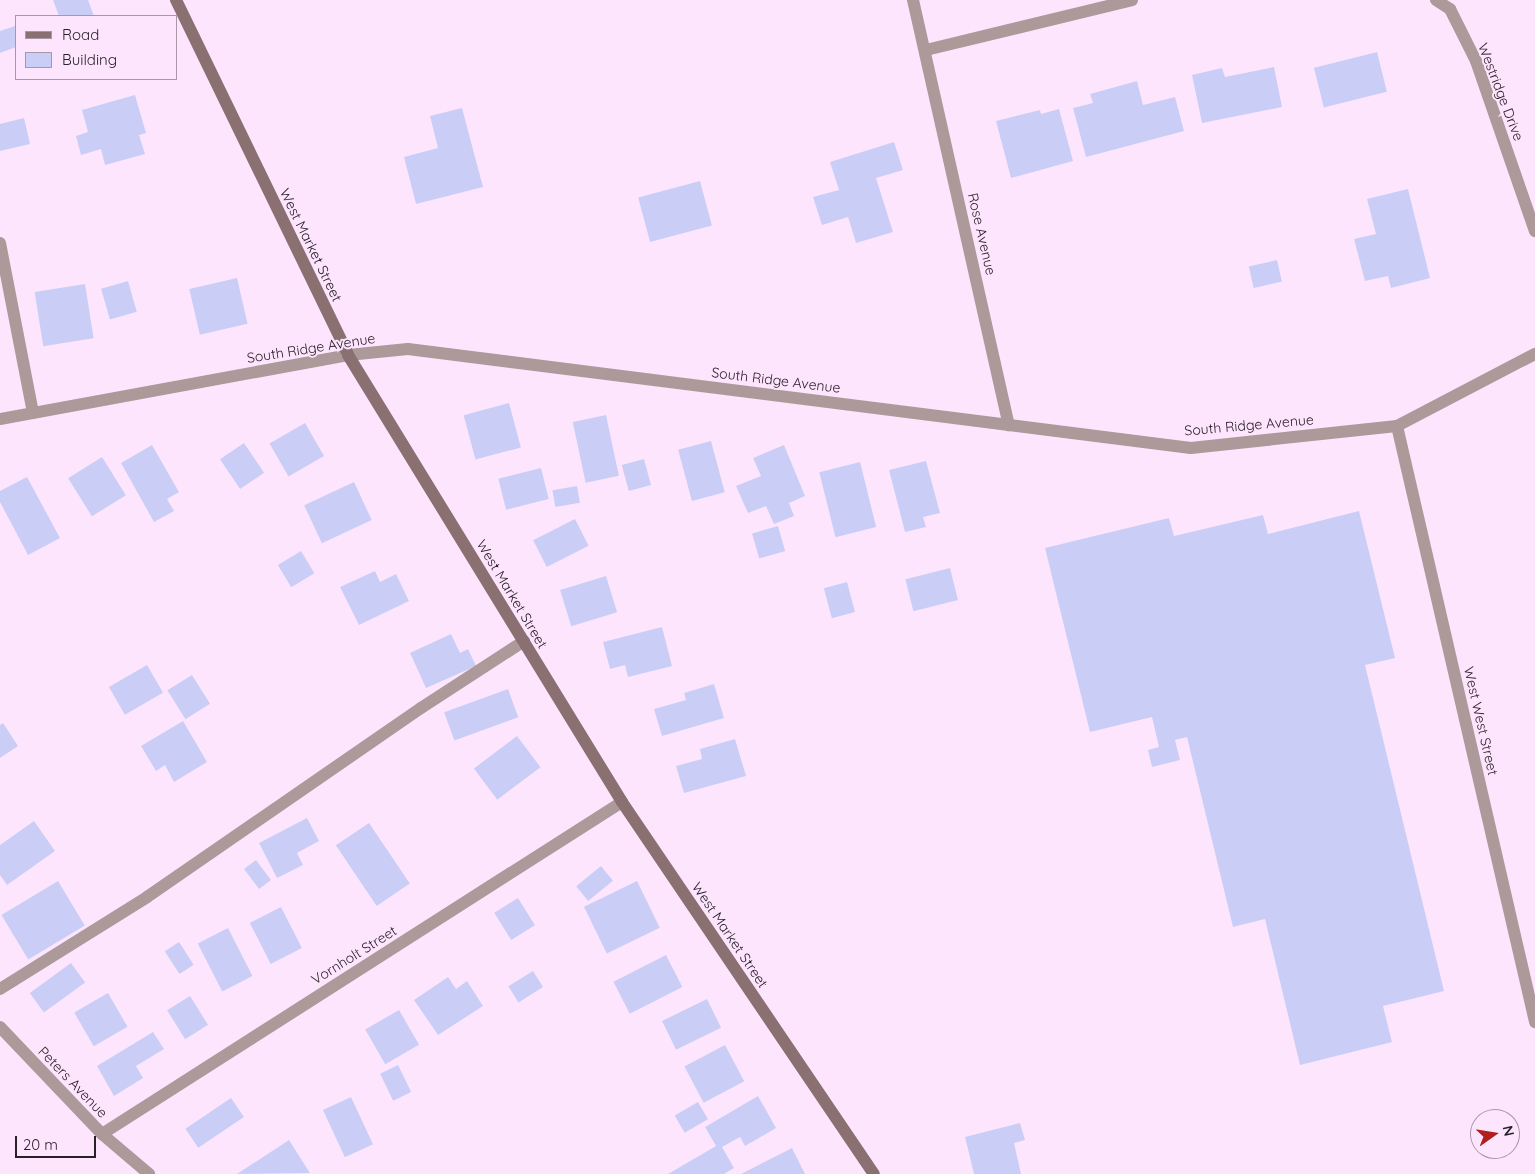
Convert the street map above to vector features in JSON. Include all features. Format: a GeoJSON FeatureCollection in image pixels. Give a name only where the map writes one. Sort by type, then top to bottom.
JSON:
{"type":"FeatureCollection","features":[{"type":"Feature","properties":{"kind":"main road","name":"West Market Street"},"geometry":{"type":"LineString","coordinates":[[176,0],[348,355],[622,802],[874,1174]]}},
{"type":"Feature","properties":{"kind":"street"},"geometry":{"type":"LineString","coordinates":[[913,0],[926,50],[1132,0]]}},
{"type":"Feature","properties":{"kind":"street","name":"Westridge Drive"},"geometry":{"type":"LineString","coordinates":[[1436,0],[1450,9],[1476,61],[1535,231]]}},
{"type":"Feature","properties":{"kind":"street","name":"Rose Avenue"},"geometry":{"type":"LineString","coordinates":[[926,50],[1009,425]]}},
{"type":"Feature","properties":{"kind":"street"},"geometry":{"type":"LineString","coordinates":[[0,244],[33,413]]}},
{"type":"Feature","properties":{"kind":"street","name":"South Ridge Avenue"},"geometry":{"type":"LineString","coordinates":[[0,419],[348,355],[408,349],[1191,448],[1397,426],[1535,354]]}},
{"type":"Feature","properties":{"kind":"street","name":"West West Street"},"geometry":{"type":"LineString","coordinates":[[1397,426],[1535,1022]]}},
{"type":"Feature","properties":{"kind":"street"},"geometry":{"type":"LineString","coordinates":[[0,989],[147,897],[421,708],[524,641]]}},
{"type":"Feature","properties":{"kind":"street","name":"Vornholt Street"},"geometry":{"type":"LineString","coordinates":[[102,1134],[622,802]]}},
{"type":"Feature","properties":{"kind":"street","name":"Peters Avenue"},"geometry":{"type":"LineString","coordinates":[[0,1027],[102,1134],[149,1174]]}},
{"type":"Feature","properties":{"kind":"building"},"geometry":{"type":"Polygon","coordinates":[[[53,0],[88,0],[94,15],[59,15],[53,0]]]}},
{"type":"Feature","properties":{"kind":"building"},"geometry":{"type":"Polygon","coordinates":[[[15,26],[15,47],[0,53],[0,31],[15,26]]]}},
{"type":"Feature","properties":{"kind":"building"},"geometry":{"type":"Polygon","coordinates":[[[1377,52],[1387,92],[1324,108],[1314,68],[1377,52]]]}},
{"type":"Feature","properties":{"kind":"building"},"geometry":{"type":"Polygon","coordinates":[[[1274,67],[1282,107],[1202,123],[1192,75],[1222,68],[1225,77],[1274,67]]]}},
{"type":"Feature","properties":{"kind":"building"},"geometry":{"type":"Polygon","coordinates":[[[1137,81],[1143,105],[1175,97],[1184,131],[1086,157],[1073,108],[1093,103],[1090,94],[1137,81]]]}},
{"type":"Feature","properties":{"kind":"building"},"geometry":{"type":"Polygon","coordinates":[[[135,95],[146,133],[139,135],[145,154],[105,165],[101,149],[81,155],[76,136],[88,132],[82,110],[135,95]]]}},
{"type":"Feature","properties":{"kind":"building"},"geometry":{"type":"Polygon","coordinates":[[[462,108],[483,187],[416,204],[404,157],[438,148],[430,116],[462,108]]]}},
{"type":"Feature","properties":{"kind":"building"},"geometry":{"type":"Polygon","coordinates":[[[1059,109],[1073,161],[1011,178],[996,121],[1040,110],[1041,114],[1059,109]]]}},
{"type":"Feature","properties":{"kind":"building"},"geometry":{"type":"Polygon","coordinates":[[[24,118],[30,144],[0,151],[0,124],[24,118]]]}},
{"type":"Feature","properties":{"kind":"building"},"geometry":{"type":"Polygon","coordinates":[[[894,142],[903,170],[876,178],[893,232],[856,243],[848,217],[822,225],[813,197],[839,190],[830,162],[894,142]]]}},
{"type":"Feature","properties":{"kind":"building"},"geometry":{"type":"Polygon","coordinates":[[[700,181],[712,225],[650,242],[638,198],[700,181]]]}},
{"type":"Feature","properties":{"kind":"building"},"geometry":{"type":"Polygon","coordinates":[[[1408,189],[1430,278],[1391,288],[1388,276],[1365,281],[1354,239],[1376,234],[1367,199],[1408,189]]]}},
{"type":"Feature","properties":{"kind":"building"},"geometry":{"type":"Polygon","coordinates":[[[1277,260],[1282,281],[1254,288],[1249,267],[1277,260]]]}},
{"type":"Feature","properties":{"kind":"building"},"geometry":{"type":"Polygon","coordinates":[[[237,278],[248,324],[200,335],[189,289],[237,278]]]}},
{"type":"Feature","properties":{"kind":"building"},"geometry":{"type":"Polygon","coordinates":[[[128,281],[137,312],[110,319],[101,289],[128,281]]]}},
{"type":"Feature","properties":{"kind":"building"},"geometry":{"type":"Polygon","coordinates":[[[85,284],[94,338],[43,346],[35,292],[85,284]]]}},
{"type":"Feature","properties":{"kind":"building"},"geometry":{"type":"Polygon","coordinates":[[[509,403],[521,447],[476,460],[464,415],[509,403]]]}},
{"type":"Feature","properties":{"kind":"building"},"geometry":{"type":"Polygon","coordinates":[[[606,415],[619,476],[586,483],[573,422],[606,415]]]}},
{"type":"Feature","properties":{"kind":"building"},"geometry":{"type":"Polygon","coordinates":[[[305,423],[324,456],[288,476],[269,444],[305,423]]]}},
{"type":"Feature","properties":{"kind":"building"},"geometry":{"type":"Polygon","coordinates":[[[711,441],[725,492],[692,501],[678,450],[711,441]]]}},
{"type":"Feature","properties":{"kind":"building"},"geometry":{"type":"Polygon","coordinates":[[[244,443],[264,473],[240,489],[220,459],[244,443]]]}},
{"type":"Feature","properties":{"kind":"building"},"geometry":{"type":"Polygon","coordinates":[[[152,445],[179,492],[167,499],[174,511],[154,522],[121,463],[152,445]]]}},
{"type":"Feature","properties":{"kind":"building"},"geometry":{"type":"Polygon","coordinates":[[[784,445],[805,496],[789,503],[794,516],[774,524],[766,506],[748,513],[736,486],[761,476],[753,458],[784,445]]]}},
{"type":"Feature","properties":{"kind":"building"},"geometry":{"type":"Polygon","coordinates":[[[102,457],[126,495],[92,516],[68,478],[102,457]]]}},
{"type":"Feature","properties":{"kind":"building"},"geometry":{"type":"Polygon","coordinates":[[[644,459],[651,485],[629,491],[622,465],[644,459]]]}},
{"type":"Feature","properties":{"kind":"building"},"geometry":{"type":"Polygon","coordinates":[[[926,461],[940,513],[923,517],[926,527],[905,532],[889,470],[926,461]]]}},
{"type":"Feature","properties":{"kind":"building"},"geometry":{"type":"Polygon","coordinates":[[[860,462],[876,527],[835,537],[819,472],[860,462]]]}},
{"type":"Feature","properties":{"kind":"building"},"geometry":{"type":"Polygon","coordinates":[[[541,468],[549,499],[506,510],[498,479],[541,468]]]}},
{"type":"Feature","properties":{"kind":"building"},"geometry":{"type":"Polygon","coordinates":[[[27,477],[60,538],[28,555],[0,502],[0,491],[27,477]]]}},
{"type":"Feature","properties":{"kind":"building"},"geometry":{"type":"Polygon","coordinates":[[[354,482],[372,520],[322,543],[304,505],[354,482]]]}},
{"type":"Feature","properties":{"kind":"building"},"geometry":{"type":"Polygon","coordinates":[[[577,486],[580,503],[555,507],[552,490],[577,486]]]}},
{"type":"Feature","properties":{"kind":"building"},"geometry":{"type":"Polygon","coordinates":[[[1359,511],[1395,658],[1365,665],[1444,991],[1383,1006],[1392,1042],[1300,1065],[1265,919],[1233,927],[1187,737],[1175,740],[1180,760],[1152,767],[1148,750],[1159,747],[1152,717],[1090,732],[1045,548],[1169,518],[1174,536],[1263,515],[1268,534],[1359,511]]]}},
{"type":"Feature","properties":{"kind":"building"},"geometry":{"type":"Polygon","coordinates":[[[575,519],[589,546],[547,567],[533,540],[575,519]]]}},
{"type":"Feature","properties":{"kind":"building"},"geometry":{"type":"Polygon","coordinates":[[[778,526],[785,551],[759,558],[752,533],[778,526]]]}},
{"type":"Feature","properties":{"kind":"building"},"geometry":{"type":"Polygon","coordinates":[[[301,551],[314,573],[291,587],[278,565],[301,551]]]}},
{"type":"Feature","properties":{"kind":"building"},"geometry":{"type":"Polygon","coordinates":[[[950,568],[958,600],[913,611],[905,579],[950,568]]]}},
{"type":"Feature","properties":{"kind":"building"},"geometry":{"type":"Polygon","coordinates":[[[375,571],[380,582],[396,574],[409,601],[359,625],[340,587],[375,571]]]}},
{"type":"Feature","properties":{"kind":"building"},"geometry":{"type":"Polygon","coordinates":[[[606,576],[617,612],[571,626],[560,590],[606,576]]]}},
{"type":"Feature","properties":{"kind":"building"},"geometry":{"type":"Polygon","coordinates":[[[847,582],[855,612],[832,618],[824,588],[847,582]]]}},
{"type":"Feature","properties":{"kind":"building"},"geometry":{"type":"Polygon","coordinates":[[[662,627],[672,666],[628,677],[625,665],[610,669],[603,642],[662,627]]]}},
{"type":"Feature","properties":{"kind":"building"},"geometry":{"type":"Polygon","coordinates":[[[451,634],[460,653],[468,649],[476,666],[426,688],[410,653],[451,634]]]}},
{"type":"Feature","properties":{"kind":"building"},"geometry":{"type":"Polygon","coordinates":[[[147,665],[163,693],[125,715],[109,687],[147,665]]]}},
{"type":"Feature","properties":{"kind":"building"},"geometry":{"type":"Polygon","coordinates":[[[192,675],[210,704],[185,719],[167,690],[192,675]]]}},
{"type":"Feature","properties":{"kind":"building"},"geometry":{"type":"Polygon","coordinates":[[[714,684],[724,718],[662,736],[654,709],[686,700],[684,693],[714,684]]]}},
{"type":"Feature","properties":{"kind":"building"},"geometry":{"type":"Polygon","coordinates":[[[508,689],[518,717],[454,740],[444,712],[508,689]]]}},
{"type":"Feature","properties":{"kind":"building"},"geometry":{"type":"Polygon","coordinates":[[[183,721],[207,762],[174,782],[165,765],[156,771],[141,746],[183,721]]]}},
{"type":"Feature","properties":{"kind":"building"},"geometry":{"type":"Polygon","coordinates":[[[3,723],[18,746],[0,758],[0,725],[3,723]]]}},
{"type":"Feature","properties":{"kind":"building"},"geometry":{"type":"Polygon","coordinates":[[[517,736],[540,767],[497,800],[474,768],[517,736]]]}},
{"type":"Feature","properties":{"kind":"building"},"geometry":{"type":"Polygon","coordinates":[[[735,739],[746,776],[684,793],[676,766],[702,759],[700,749],[735,739]]]}},
{"type":"Feature","properties":{"kind":"building"},"geometry":{"type":"Polygon","coordinates":[[[307,818],[319,841],[297,853],[303,865],[277,878],[259,843],[307,818]]]}},
{"type":"Feature","properties":{"kind":"building"},"geometry":{"type":"Polygon","coordinates":[[[34,821],[55,851],[7,885],[0,875],[0,845],[34,821]]]}},
{"type":"Feature","properties":{"kind":"building"},"geometry":{"type":"Polygon","coordinates":[[[369,823],[410,884],[377,906],[336,845],[369,823]]]}},
{"type":"Feature","properties":{"kind":"building"},"geometry":{"type":"Polygon","coordinates":[[[256,860],[271,880],[259,889],[244,869],[256,860]]]}},
{"type":"Feature","properties":{"kind":"building"},"geometry":{"type":"Polygon","coordinates":[[[601,866],[613,881],[588,901],[576,886],[601,866]]]}},
{"type":"Feature","properties":{"kind":"building"},"geometry":{"type":"Polygon","coordinates":[[[58,881],[85,926],[28,960],[1,915],[58,881]]]}},
{"type":"Feature","properties":{"kind":"building"},"geometry":{"type":"Polygon","coordinates":[[[637,881],[660,928],[607,954],[584,907],[637,881]]]}},
{"type":"Feature","properties":{"kind":"building"},"geometry":{"type":"Polygon","coordinates":[[[518,898],[535,925],[511,940],[494,913],[518,898]]]}},
{"type":"Feature","properties":{"kind":"building"},"geometry":{"type":"Polygon","coordinates":[[[281,907],[302,948],[271,964],[250,923],[281,907]]]}},
{"type":"Feature","properties":{"kind":"building"},"geometry":{"type":"Polygon","coordinates":[[[228,928],[253,976],[222,992],[198,943],[228,928]]]}},
{"type":"Feature","properties":{"kind":"building"},"geometry":{"type":"Polygon","coordinates":[[[179,942],[194,965],[179,974],[165,951],[179,942]]]}},
{"type":"Feature","properties":{"kind":"building"},"geometry":{"type":"Polygon","coordinates":[[[666,955],[682,987],[630,1014],[613,982],[666,955]]]}},
{"type":"Feature","properties":{"kind":"building"},"geometry":{"type":"Polygon","coordinates":[[[71,963],[85,982],[44,1012],[30,993],[71,963]]]}},
{"type":"Feature","properties":{"kind":"building"},"geometry":{"type":"Polygon","coordinates":[[[533,971],[543,987],[518,1002],[508,986],[533,971]]]}},
{"type":"Feature","properties":{"kind":"building"},"geometry":{"type":"Polygon","coordinates":[[[448,977],[456,989],[467,981],[483,1006],[438,1035],[414,1000],[448,977]]]}},
{"type":"Feature","properties":{"kind":"building"},"geometry":{"type":"Polygon","coordinates":[[[108,993],[128,1027],[94,1046],[74,1012],[108,993]]]}},
{"type":"Feature","properties":{"kind":"building"},"geometry":{"type":"Polygon","coordinates":[[[190,996],[208,1025],[185,1039],[167,1010],[190,996]]]}},
{"type":"Feature","properties":{"kind":"building"},"geometry":{"type":"Polygon","coordinates":[[[707,999],[721,1028],[676,1050],[662,1021],[707,999]]]}},
{"type":"Feature","properties":{"kind":"building"},"geometry":{"type":"Polygon","coordinates":[[[399,1010],[419,1045],[385,1064],[365,1030],[399,1010]]]}},
{"type":"Feature","properties":{"kind":"building"},"geometry":{"type":"Polygon","coordinates":[[[153,1032],[164,1049],[136,1066],[143,1078],[114,1096],[97,1066],[153,1032]]]}},
{"type":"Feature","properties":{"kind":"building"},"geometry":{"type":"Polygon","coordinates":[[[725,1045],[744,1081],[704,1103],[684,1067],[725,1045]]]}},
{"type":"Feature","properties":{"kind":"building"},"geometry":{"type":"Polygon","coordinates":[[[398,1065],[411,1092],[393,1101],[380,1074],[398,1065]]]}},
{"type":"Feature","properties":{"kind":"building"},"geometry":{"type":"Polygon","coordinates":[[[758,1096],[776,1128],[745,1146],[740,1137],[722,1147],[734,1168],[724,1174],[668,1174],[716,1146],[705,1127],[758,1096]]]}},
{"type":"Feature","properties":{"kind":"building"},"geometry":{"type":"Polygon","coordinates":[[[351,1097],[373,1144],[345,1157],[323,1110],[351,1097]]]}},
{"type":"Feature","properties":{"kind":"building"},"geometry":{"type":"Polygon","coordinates":[[[231,1098],[244,1117],[198,1148],[185,1129],[231,1098]]]}},
{"type":"Feature","properties":{"kind":"building"},"geometry":{"type":"Polygon","coordinates":[[[698,1102],[708,1119],[685,1133],[675,1116],[698,1102]]]}},
{"type":"Feature","properties":{"kind":"building"},"geometry":{"type":"Polygon","coordinates":[[[1020,1123],[1025,1140],[1014,1143],[1021,1174],[974,1174],[965,1137],[1020,1123]]]}},
{"type":"Feature","properties":{"kind":"building"},"geometry":{"type":"Polygon","coordinates":[[[289,1140],[310,1173],[237,1174],[289,1140]]]}},
{"type":"Feature","properties":{"kind":"building"},"geometry":{"type":"Polygon","coordinates":[[[792,1148],[805,1174],[741,1174],[792,1148]]]}}]}
